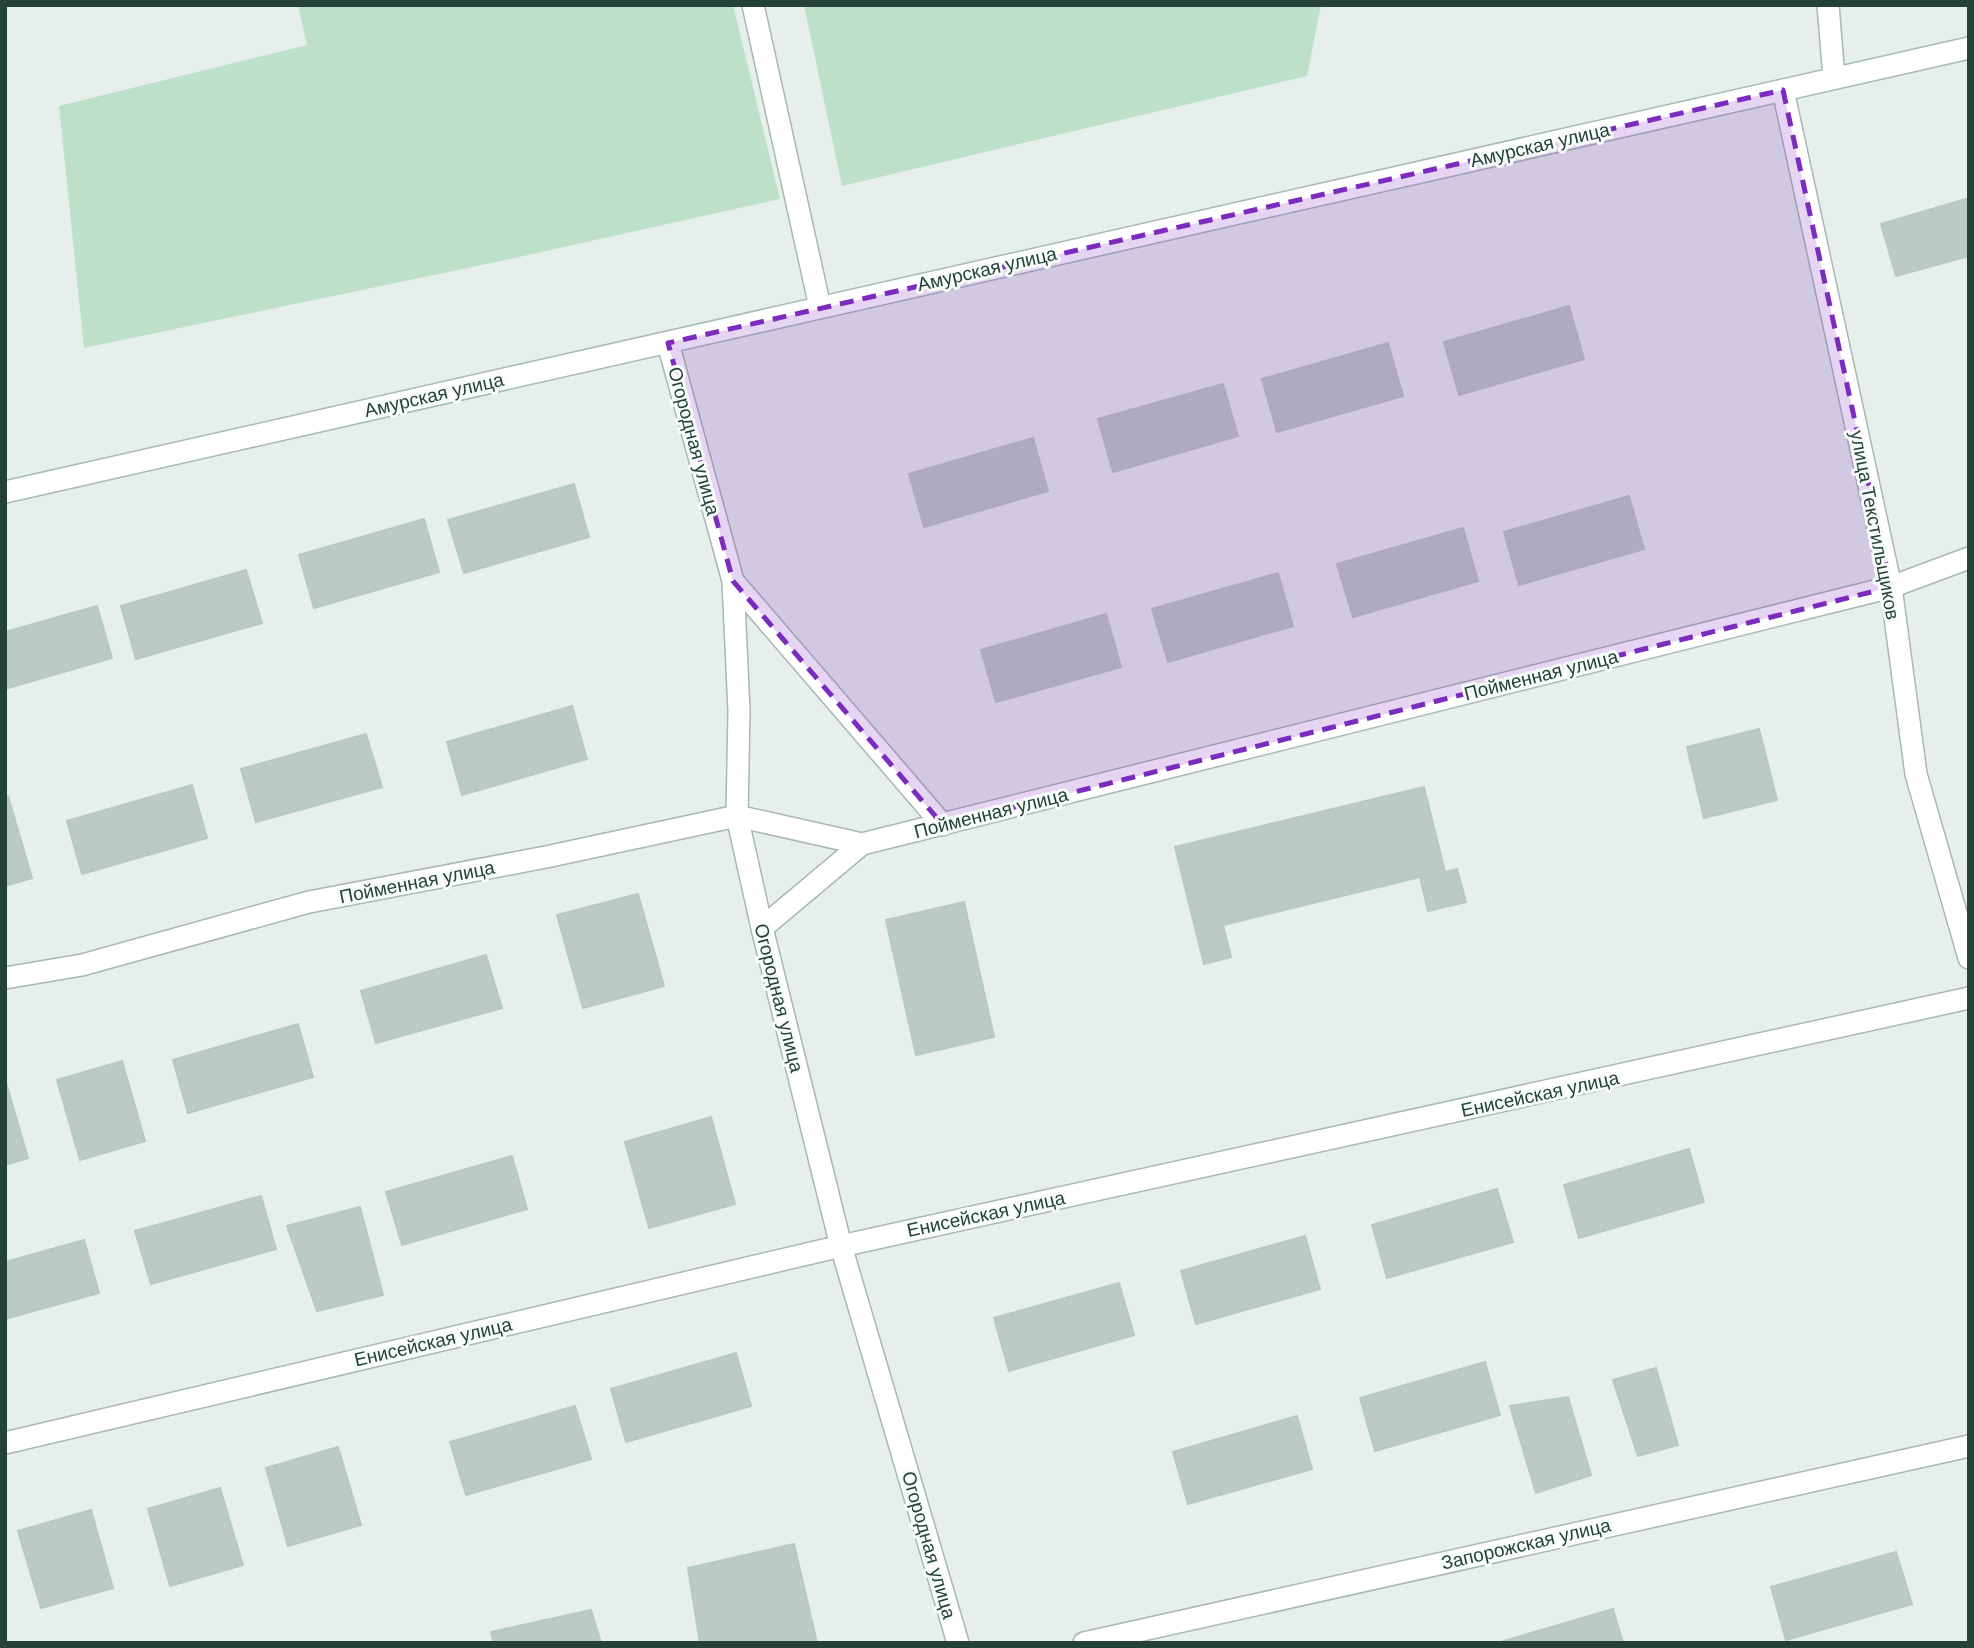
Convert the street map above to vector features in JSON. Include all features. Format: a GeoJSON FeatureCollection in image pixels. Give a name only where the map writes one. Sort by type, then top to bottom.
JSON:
{"type":"FeatureCollection","features":[{"type":"Feature","properties":{"kind":"street"},"geometry":{"type":"LineString","coordinates":[[753,5],[820,307]]}},
{"type":"Feature","properties":{"kind":"street"},"geometry":{"type":"LineString","coordinates":[[1828,5],[1834,78]]}},
{"type":"Feature","properties":{"kind":"street","name":"Амурская улица"},"geometry":{"type":"LineString","coordinates":[[5,492],[1969,48]]}},
{"type":"Feature","properties":{"kind":"street","name":"улица Текстильщиков"},"geometry":{"type":"LineString","coordinates":[[1783,90],[1891,587],[1916,774],[1969,958]]}},
{"type":"Feature","properties":{"kind":"street","name":"Огородная улица"},"geometry":{"type":"LineString","coordinates":[[668,343],[733,582],[739,711],[737,816],[841,1245],[958,1643]]}},
{"type":"Feature","properties":{"kind":"street","name":"Пойменная улица"},"geometry":{"type":"LineString","coordinates":[[5,978],[82,965],[309,902],[546,858],[737,816],[862,844],[1891,587],[1969,558]]}},
{"type":"Feature","properties":{"kind":"street"},"geometry":{"type":"LineString","coordinates":[[733,582],[943,825]]}},
{"type":"Feature","properties":{"kind":"street"},"geometry":{"type":"LineString","coordinates":[[762,928],[862,844]]}},
{"type":"Feature","properties":{"kind":"street","name":"Енисейская улица"},"geometry":{"type":"LineString","coordinates":[[5,1443],[841,1245],[1969,998]]}},
{"type":"Feature","properties":{"kind":"street","name":"Запорожская улица"},"geometry":{"type":"LineString","coordinates":[[1084,1643],[1969,1446]]}},
{"type":"Feature","properties":{"kind":"highlighted area"},"geometry":{"type":"Polygon","coordinates":[[[1783,90],[1891,587],[943,825],[733,581],[668,343],[1783,90]]]}},
{"type":"Feature","properties":{"kind":"green space"},"geometry":{"type":"Polygon","coordinates":[[[298,5],[733,5],[780,199],[501,261],[84,348],[59,106],[307,45],[298,5]]]}},
{"type":"Feature","properties":{"kind":"green space"},"geometry":{"type":"Polygon","coordinates":[[[804,5],[1321,5],[1307,76],[842,186],[804,5]]]}},
{"type":"Feature","properties":{"kind":"building"},"geometry":{"type":"Polygon","coordinates":[[[1969,198],[1969,256],[1896,276],[1881,224],[1969,198]]]}},
{"type":"Feature","properties":{"kind":"building"},"geometry":{"type":"Polygon","coordinates":[[[1569,306],[1584,359],[1459,395],[1444,342],[1569,306]]]}},
{"type":"Feature","properties":{"kind":"building"},"geometry":{"type":"Polygon","coordinates":[[[1388,343],[1403,396],[1277,432],[1262,379],[1388,343]]]}},
{"type":"Feature","properties":{"kind":"building"},"geometry":{"type":"Polygon","coordinates":[[[1223,384],[1238,436],[1113,472],[1098,419],[1223,384]]]}},
{"type":"Feature","properties":{"kind":"building"},"geometry":{"type":"Polygon","coordinates":[[[1033,438],[1048,491],[924,527],[909,474],[1033,438]]]}},
{"type":"Feature","properties":{"kind":"building"},"geometry":{"type":"Polygon","coordinates":[[[574,484],[589,537],[464,573],[448,520],[574,484]]]}},
{"type":"Feature","properties":{"kind":"building"},"geometry":{"type":"Polygon","coordinates":[[[1629,496],[1644,549],[1519,585],[1504,532],[1629,496]]]}},
{"type":"Feature","properties":{"kind":"building"},"geometry":{"type":"Polygon","coordinates":[[[424,519],[439,572],[314,608],[299,555],[424,519]]]}},
{"type":"Feature","properties":{"kind":"building"},"geometry":{"type":"Polygon","coordinates":[[[1463,528],[1478,581],[1353,617],[1337,564],[1463,528]]]}},
{"type":"Feature","properties":{"kind":"building"},"geometry":{"type":"Polygon","coordinates":[[[246,570],[262,623],[136,659],[121,606],[246,570]]]}},
{"type":"Feature","properties":{"kind":"building"},"geometry":{"type":"Polygon","coordinates":[[[1278,573],[1293,626],[1168,662],[1152,609],[1278,573]]]}},
{"type":"Feature","properties":{"kind":"building"},"geometry":{"type":"Polygon","coordinates":[[[97,606],[112,658],[5,689],[5,632],[97,606]]]}},
{"type":"Feature","properties":{"kind":"building"},"geometry":{"type":"Polygon","coordinates":[[[1106,614],[1121,667],[996,702],[981,650],[1106,614]]]}},
{"type":"Feature","properties":{"kind":"building"},"geometry":{"type":"Polygon","coordinates":[[[572,706],[587,759],[462,795],[447,742],[572,706]]]}},
{"type":"Feature","properties":{"kind":"building"},"geometry":{"type":"Polygon","coordinates":[[[1759,729],[1777,800],[1704,818],[1687,747],[1759,729]]]}},
{"type":"Feature","properties":{"kind":"building"},"geometry":{"type":"Polygon","coordinates":[[[366,734],[382,787],[256,822],[241,769],[366,734]]]}},
{"type":"Feature","properties":{"kind":"building"},"geometry":{"type":"Polygon","coordinates":[[[192,785],[207,838],[82,874],[67,821],[192,785]]]}},
{"type":"Feature","properties":{"kind":"building"},"geometry":{"type":"Polygon","coordinates":[[[1424,787],[1445,872],[1457,869],[1466,902],[1428,911],[1420,877],[1223,925],[1231,957],[1204,964],[1175,847],[1424,787]]]}},
{"type":"Feature","properties":{"kind":"building"},"geometry":{"type":"Polygon","coordinates":[[[8,796],[32,878],[5,886],[5,797],[8,796]]]}},
{"type":"Feature","properties":{"kind":"building"},"geometry":{"type":"Polygon","coordinates":[[[638,894],[664,986],[583,1008],[557,915],[638,894]]]}},
{"type":"Feature","properties":{"kind":"building"},"geometry":{"type":"Polygon","coordinates":[[[964,902],[994,1037],[916,1055],[886,920],[964,902]]]}},
{"type":"Feature","properties":{"kind":"building"},"geometry":{"type":"Polygon","coordinates":[[[486,955],[502,1008],[376,1043],[361,991],[486,955]]]}},
{"type":"Feature","properties":{"kind":"building"},"geometry":{"type":"Polygon","coordinates":[[[298,1024],[313,1077],[188,1113],[173,1060],[298,1024]]]}},
{"type":"Feature","properties":{"kind":"building"},"geometry":{"type":"Polygon","coordinates":[[[122,1061],[145,1141],[80,1160],[57,1080],[122,1061]]]}},
{"type":"Feature","properties":{"kind":"building"},"geometry":{"type":"Polygon","coordinates":[[[5,1079],[28,1158],[5,1165],[5,1079]]]}},
{"type":"Feature","properties":{"kind":"building"},"geometry":{"type":"Polygon","coordinates":[[[711,1117],[735,1204],[649,1228],[625,1142],[711,1117]]]}},
{"type":"Feature","properties":{"kind":"building"},"geometry":{"type":"Polygon","coordinates":[[[1689,1149],[1704,1202],[1579,1238],[1564,1185],[1689,1149]]]}},
{"type":"Feature","properties":{"kind":"building"},"geometry":{"type":"Polygon","coordinates":[[[512,1156],[527,1209],[402,1245],[386,1192],[512,1156]]]}},
{"type":"Feature","properties":{"kind":"building"},"geometry":{"type":"Polygon","coordinates":[[[1497,1189],[1513,1242],[1387,1278],[1372,1225],[1497,1189]]]}},
{"type":"Feature","properties":{"kind":"building"},"geometry":{"type":"Polygon","coordinates":[[[261,1196],[276,1249],[151,1284],[135,1231],[261,1196]]]}},
{"type":"Feature","properties":{"kind":"building"},"geometry":{"type":"Polygon","coordinates":[[[360,1207],[383,1295],[317,1311],[287,1226],[360,1207]]]}},
{"type":"Feature","properties":{"kind":"building"},"geometry":{"type":"Polygon","coordinates":[[[1305,1236],[1320,1289],[1196,1324],[1181,1271],[1305,1236]]]}},
{"type":"Feature","properties":{"kind":"building"},"geometry":{"type":"Polygon","coordinates":[[[84,1240],[99,1293],[5,1319],[5,1262],[84,1240]]]}},
{"type":"Feature","properties":{"kind":"building"},"geometry":{"type":"Polygon","coordinates":[[[1119,1283],[1134,1335],[1009,1371],[994,1318],[1119,1283]]]}},
{"type":"Feature","properties":{"kind":"building"},"geometry":{"type":"Polygon","coordinates":[[[736,1353],[751,1406],[626,1442],[611,1389],[736,1353]]]}},
{"type":"Feature","properties":{"kind":"building"},"geometry":{"type":"Polygon","coordinates":[[[1485,1362],[1500,1415],[1375,1451],[1360,1398],[1485,1362]]]}},
{"type":"Feature","properties":{"kind":"building"},"geometry":{"type":"Polygon","coordinates":[[[1656,1368],[1678,1445],[1638,1456],[1613,1380],[1656,1368]]]}},
{"type":"Feature","properties":{"kind":"building"},"geometry":{"type":"Polygon","coordinates":[[[1568,1397],[1591,1475],[1536,1493],[1510,1406],[1568,1397]]]}},
{"type":"Feature","properties":{"kind":"building"},"geometry":{"type":"Polygon","coordinates":[[[575,1406],[591,1459],[466,1495],[450,1442],[575,1406]]]}},
{"type":"Feature","properties":{"kind":"building"},"geometry":{"type":"Polygon","coordinates":[[[1297,1416],[1312,1469],[1188,1504],[1173,1452],[1297,1416]]]}},
{"type":"Feature","properties":{"kind":"building"},"geometry":{"type":"Polygon","coordinates":[[[338,1447],[361,1525],[288,1546],[266,1468],[338,1447]]]}},
{"type":"Feature","properties":{"kind":"building"},"geometry":{"type":"Polygon","coordinates":[[[220,1488],[243,1565],[170,1586],[148,1509],[220,1488]]]}},
{"type":"Feature","properties":{"kind":"building"},"geometry":{"type":"Polygon","coordinates":[[[91,1510],[113,1588],[41,1608],[18,1531],[91,1510]]]}},
{"type":"Feature","properties":{"kind":"building"},"geometry":{"type":"Polygon","coordinates":[[[794,1544],[817,1643],[700,1643],[688,1568],[794,1544]]]}},
{"type":"Feature","properties":{"kind":"building"},"geometry":{"type":"Polygon","coordinates":[[[1896,1552],[1912,1604],[1786,1640],[1771,1587],[1896,1552]]]}},
{"type":"Feature","properties":{"kind":"building"},"geometry":{"type":"Polygon","coordinates":[[[1613,1609],[1623,1643],[1497,1643],[1613,1609]]]}},
{"type":"Feature","properties":{"kind":"building"},"geometry":{"type":"Polygon","coordinates":[[[591,1610],[601,1643],[494,1643],[491,1632],[591,1610]]]}}]}
